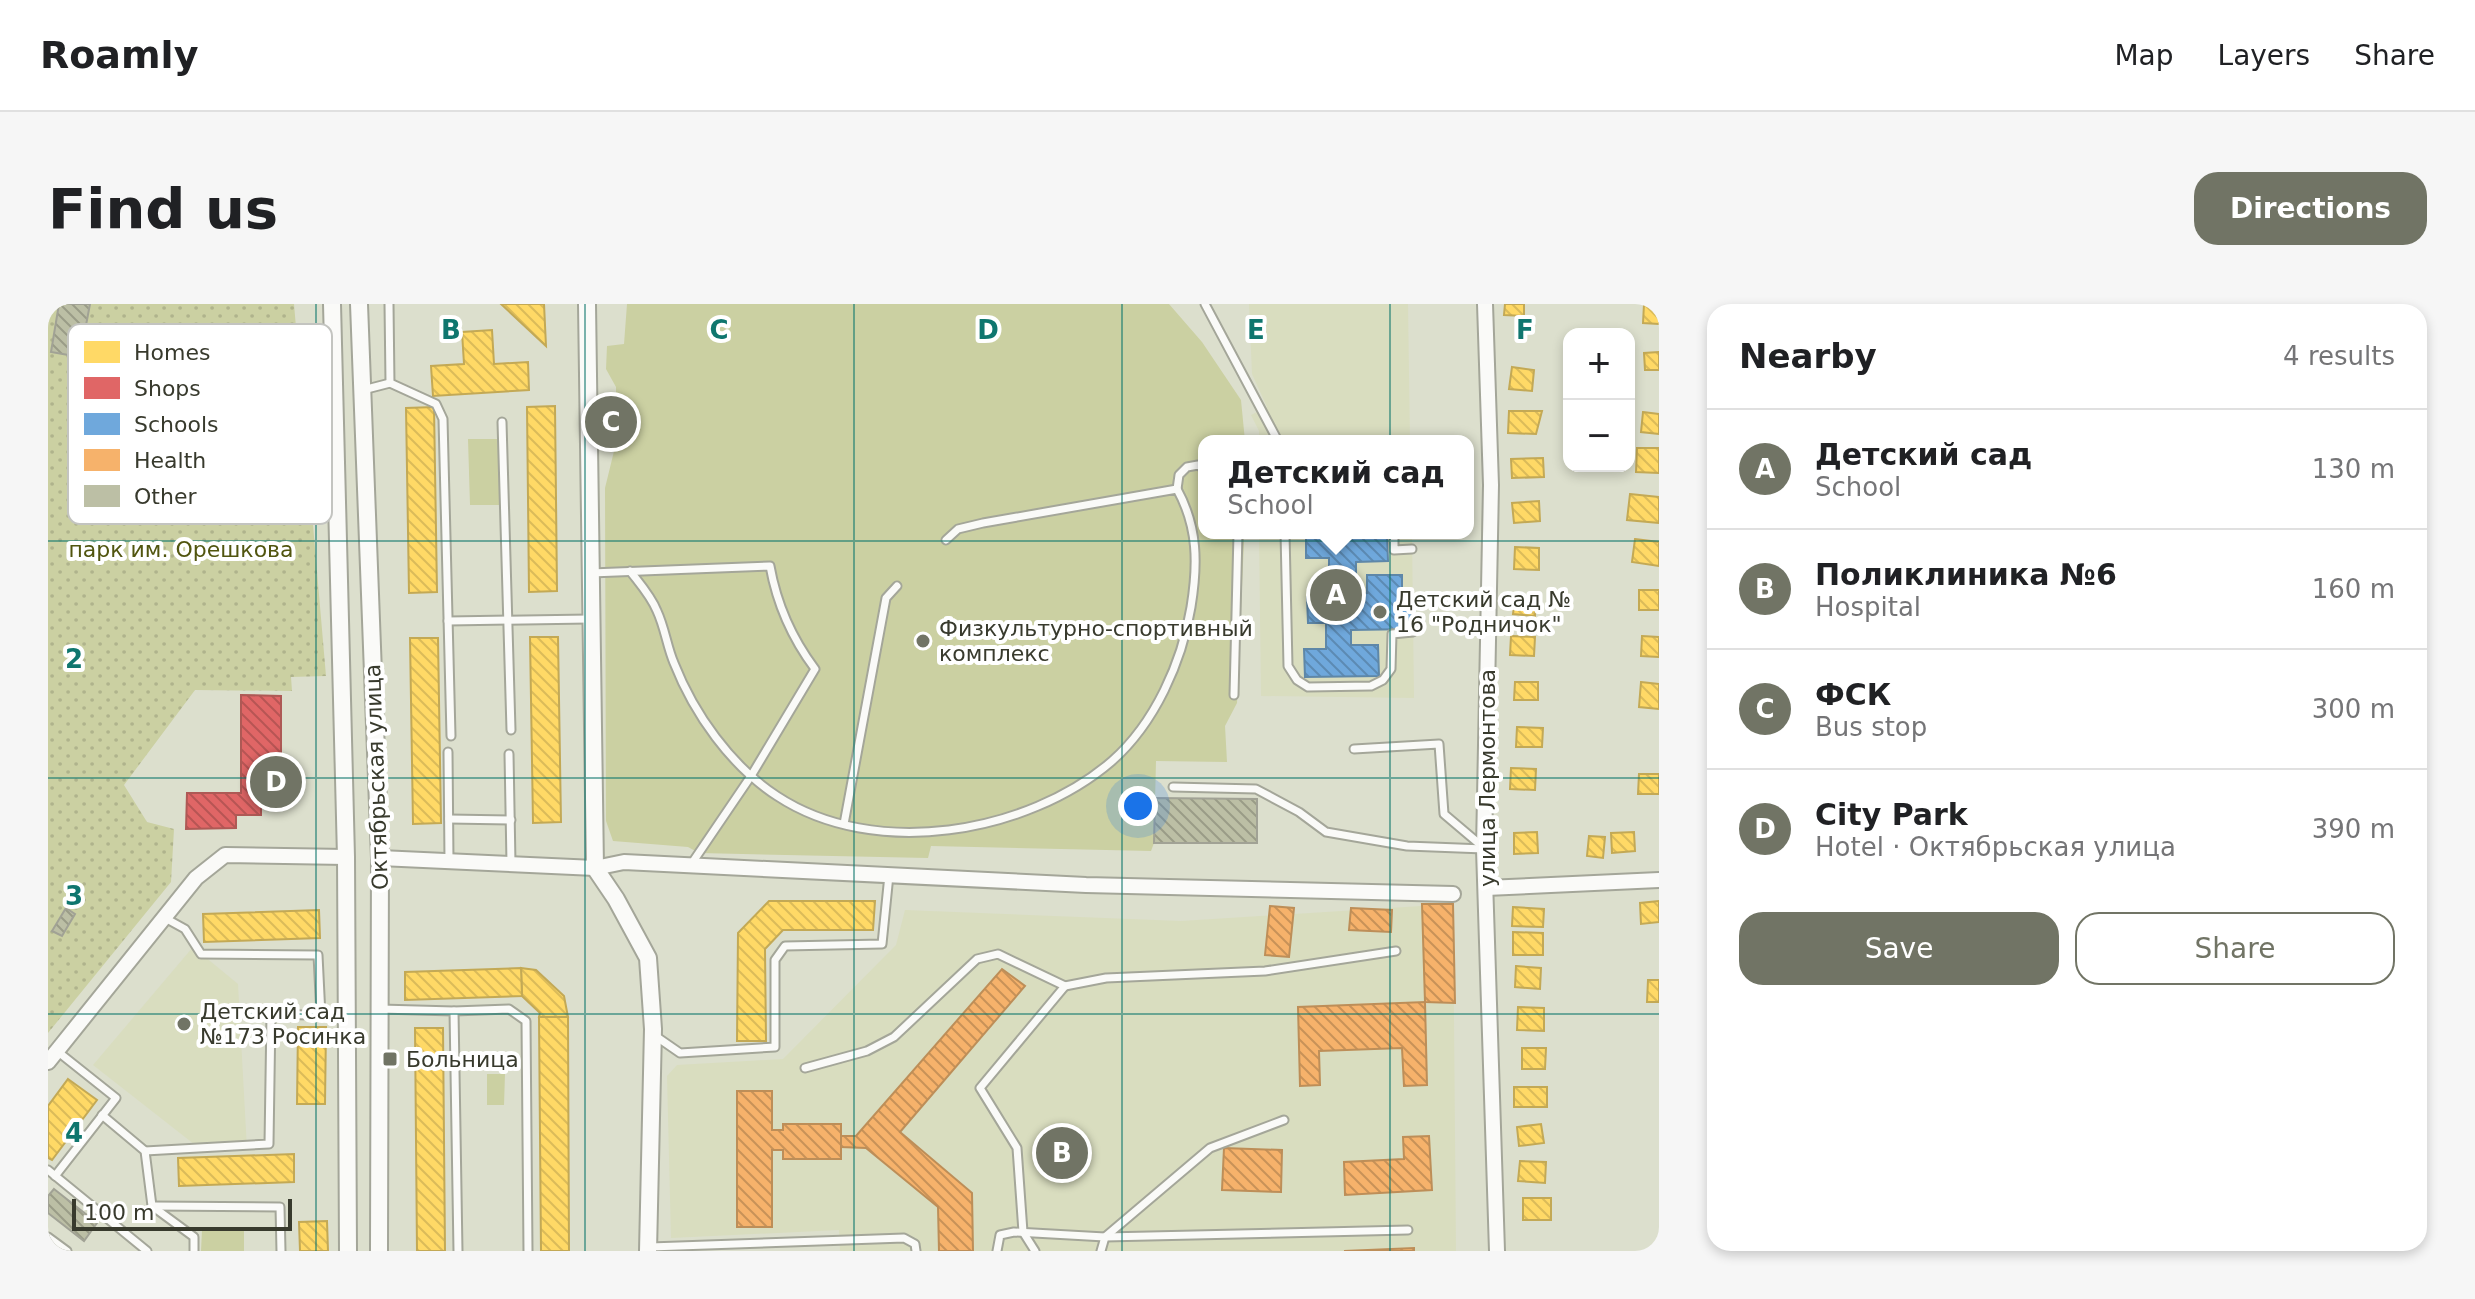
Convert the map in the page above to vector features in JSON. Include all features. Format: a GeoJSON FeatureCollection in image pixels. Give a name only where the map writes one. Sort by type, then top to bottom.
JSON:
{"type":"FeatureCollection","features":[{"type":"Feature","properties":{"kind":"street","name":"Октябрьская улица"},"geometry":{"type":"LineString","coordinates":[[332,304],[346,857],[348,1251]]}},
{"type":"Feature","properties":{"kind":"street","name":"Октябрьская улица"},"geometry":{"type":"LineString","coordinates":[[359,304],[380,858],[379,1251]]}},
{"type":"Feature","properties":{"kind":"street"},"geometry":{"type":"LineString","coordinates":[[587,304],[595,868],[648,958],[653,1035],[648,1249]]}},
{"type":"Feature","properties":{"kind":"street","name":"улица Лермонтова"},"geometry":{"type":"LineString","coordinates":[[1485,304],[1491,485],[1484,849],[1497,1251]]}},
{"type":"Feature","properties":{"kind":"street"},"geometry":{"type":"LineString","coordinates":[[338,535],[368,536]]}},
{"type":"Feature","properties":{"kind":"street"},"geometry":{"type":"LineString","coordinates":[[53,1057],[196,878],[225,855],[346,857]]}},
{"type":"Feature","properties":{"kind":"street"},"geometry":{"type":"LineString","coordinates":[[380,858],[595,868],[624,862],[1086,885],[1453,894]]}},
{"type":"Feature","properties":{"kind":"street"},"geometry":{"type":"LineString","coordinates":[[1486,888],[1659,880]]}},
{"type":"Feature","properties":{"kind":"lane"},"geometry":{"type":"LineString","coordinates":[[389,304],[390,383]]}},
{"type":"Feature","properties":{"kind":"lane"},"geometry":{"type":"LineString","coordinates":[[1205,304],[1275,435]]}},
{"type":"Feature","properties":{"kind":"lane"},"geometry":{"type":"LineString","coordinates":[[363,390],[390,383],[436,404],[443,419],[451,736]]}},
{"type":"Feature","properties":{"kind":"lane"},"geometry":{"type":"LineString","coordinates":[[502,422],[511,730]]}},
{"type":"Feature","properties":{"kind":"lane"},"geometry":{"type":"LineString","coordinates":[[630,571],[658,612],[673,663],[690,697],[730,755],[751,776],[777,796],[822,819],[923,832],[952,831],[992,822],[1051,800],[1089,778],[1113,759],[1151,713],[1169,679],[1188,622],[1194,577],[1193,531],[1190,512],[1177,489],[1179,475],[1187,467],[1198,465]]}},
{"type":"Feature","properties":{"kind":"lane"},"geometry":{"type":"LineString","coordinates":[[946,540],[958,529],[983,523],[1177,489]]}},
{"type":"Feature","properties":{"kind":"lane"},"geometry":{"type":"LineString","coordinates":[[1234,695],[1238,539]]}},
{"type":"Feature","properties":{"kind":"lane"},"geometry":{"type":"LineString","coordinates":[[1285,539],[1288,666],[1297,680],[1308,687],[1371,686],[1383,680],[1391,669],[1392,634],[1413,632]]}},
{"type":"Feature","properties":{"kind":"lane"},"geometry":{"type":"LineString","coordinates":[[1394,539],[1394,550],[1412,549]]}},
{"type":"Feature","properties":{"kind":"lane"},"geometry":{"type":"LineString","coordinates":[[591,573],[770,566],[778,605],[790,632],[815,669],[751,776],[690,865]]}},
{"type":"Feature","properties":{"kind":"lane"},"geometry":{"type":"LineString","coordinates":[[844,824],[886,598],[897,586]]}},
{"type":"Feature","properties":{"kind":"lane"},"geometry":{"type":"LineString","coordinates":[[448,621],[592,619]]}},
{"type":"Feature","properties":{"kind":"lane"},"geometry":{"type":"LineString","coordinates":[[1354,749],[1439,744],[1444,814],[1484,849]]}},
{"type":"Feature","properties":{"kind":"lane"},"geometry":{"type":"LineString","coordinates":[[448,752],[449,861]]}},
{"type":"Feature","properties":{"kind":"lane"},"geometry":{"type":"LineString","coordinates":[[509,754],[511,864]]}},
{"type":"Feature","properties":{"kind":"lane"},"geometry":{"type":"LineString","coordinates":[[1173,787],[1256,789],[1299,812],[1326,832],[1407,846],[1484,849]]}},
{"type":"Feature","properties":{"kind":"lane"},"geometry":{"type":"LineString","coordinates":[[449,819],[511,820]]}},
{"type":"Feature","properties":{"kind":"lane"},"geometry":{"type":"LineString","coordinates":[[653,1035],[680,1053],[775,1047],[775,960],[785,946],[882,944],[889,875]]}},
{"type":"Feature","properties":{"kind":"lane"},"geometry":{"type":"LineString","coordinates":[[165,918],[185,929],[201,954],[318,955],[321,1016]]}},
{"type":"Feature","properties":{"kind":"lane"},"geometry":{"type":"LineString","coordinates":[[805,1068],[867,1051],[894,1037],[977,959],[998,954],[1065,986],[1106,978],[1265,971],[1396,951]]}},
{"type":"Feature","properties":{"kind":"lane"},"geometry":{"type":"LineString","coordinates":[[1035,1251],[1023,1232],[1017,1148],[980,1088],[1065,986]]}},
{"type":"Feature","properties":{"kind":"lane"},"geometry":{"type":"LineString","coordinates":[[380,1009],[509,1009],[526,1021],[528,1251]]}},
{"type":"Feature","properties":{"kind":"lane"},"geometry":{"type":"LineString","coordinates":[[454,1011],[458,1251]]}},
{"type":"Feature","properties":{"kind":"lane"},"geometry":{"type":"LineString","coordinates":[[145,1151],[269,1144],[271,1014],[347,1016]]}},
{"type":"Feature","properties":{"kind":"lane"},"geometry":{"type":"LineString","coordinates":[[53,1057],[116,1098],[52,1173],[147,1251]]}},
{"type":"Feature","properties":{"kind":"lane"},"geometry":{"type":"LineString","coordinates":[[102,1115],[145,1151],[152,1206],[194,1237],[194,1251]]}},
{"type":"Feature","properties":{"kind":"lane"},"geometry":{"type":"LineString","coordinates":[[1101,1251],[1105,1237],[1210,1148],[1284,1120]]}},
{"type":"Feature","properties":{"kind":"lane"},"geometry":{"type":"LineString","coordinates":[[152,1206],[280,1207],[281,1251]]}},
{"type":"Feature","properties":{"kind":"lane"},"geometry":{"type":"LineString","coordinates":[[997,1251],[1000,1235],[1023,1232],[1105,1237],[1408,1230]]}},
{"type":"Feature","properties":{"kind":"lane"},"geometry":{"type":"LineString","coordinates":[[48,1237],[67,1251]]}},
{"type":"Feature","properties":{"kind":"lane"},"geometry":{"type":"LineString","coordinates":[[648,1249],[904,1238],[915,1244],[916,1251]]}},
{"type":"Feature","properties":{"kind":"shaded area"},"geometry":{"type":"Polygon","coordinates":[[[1249,304],[1408,304],[1410,435],[1259,435],[1251,415],[1267,407],[1252,374],[1249,304]]]}},
{"type":"Feature","properties":{"kind":"shaded area"},"geometry":{"type":"Polygon","coordinates":[[[1259,539],[1412,539],[1414,698],[1261,696],[1259,539]]]}},
{"type":"Feature","properties":{"kind":"shaded area"},"geometry":{"type":"Polygon","coordinates":[[[1453,904],[1456,1251],[840,1251],[839,1230],[671,1238],[667,1076],[677,1065],[783,1059],[896,945],[905,910],[1181,921],[1453,904]]]}},
{"type":"Feature","properties":{"kind":"shaded area","name":"Детский сад №173 Росинка"},"geometry":{"type":"Polygon","coordinates":[[[193,947],[238,984],[247,1149],[199,1148],[93,1065],[193,947]]]}},
{"type":"Feature","properties":{"kind":"green space","name":"парк им. Орешкова"},"geometry":{"type":"Polygon","coordinates":[[[48,304],[294,304],[296,324],[68,324],[68,524],[313,524],[326,676],[291,677],[292,691],[195,690],[124,785],[147,822],[174,829],[171,882],[48,1033],[48,304]]]}},
{"type":"Feature","properties":{"kind":"green space","name":"Физкультурно-спортивный комплекс"},"geometry":{"type":"Polygon","coordinates":[[[627,304],[1169,304],[1202,342],[1241,400],[1244,435],[1198,435],[1198,539],[1244,541],[1237,703],[1225,726],[1227,762],[1156,761],[1154,843],[1151,851],[931,846],[928,858],[699,853],[688,847],[613,841],[606,821],[605,488],[616,443],[616,387],[606,369],[607,346],[624,344],[627,304]]]}},
{"type":"Feature","properties":{"kind":"green space"},"geometry":{"type":"Polygon","coordinates":[[[468,439],[501,439],[502,505],[470,505],[468,439]]]}},
{"type":"Feature","properties":{"kind":"green space"},"geometry":{"type":"Polygon","coordinates":[[[487,1074],[505,1074],[504,1105],[487,1105],[487,1074]]]}},
{"type":"Feature","properties":{"kind":"green space"},"geometry":{"type":"Polygon","coordinates":[[[202,1230],[244,1231],[244,1251],[201,1251],[202,1230]]]}},
{"type":"Feature","properties":{"kind":"building: Homes"},"geometry":{"type":"Polygon","coordinates":[[[501,304],[544,304],[546,346],[501,304]]]}},
{"type":"Feature","properties":{"kind":"building: Homes"},"geometry":{"type":"Polygon","coordinates":[[[1505,304],[1524,304],[1524,316],[1504,315],[1505,304]]]}},
{"type":"Feature","properties":{"kind":"building: Homes"},"geometry":{"type":"Polygon","coordinates":[[[1644,304],[1659,304],[1659,324],[1643,323],[1644,304]]]}},
{"type":"Feature","properties":{"kind":"building: Homes"},"geometry":{"type":"Polygon","coordinates":[[[492,330],[494,364],[528,362],[529,390],[433,396],[431,366],[464,364],[462,332],[492,330]]]}},
{"type":"Feature","properties":{"kind":"building: Homes"},"geometry":{"type":"Polygon","coordinates":[[[1659,352],[1659,370],[1645,370],[1644,353],[1659,352]]]}},
{"type":"Feature","properties":{"kind":"building: Homes"},"geometry":{"type":"Polygon","coordinates":[[[1512,367],[1534,370],[1532,391],[1509,389],[1512,367]]]}},
{"type":"Feature","properties":{"kind":"building: Homes"},"geometry":{"type":"Polygon","coordinates":[[[555,406],[557,591],[529,592],[527,407],[555,406]]]}},
{"type":"Feature","properties":{"kind":"building: Homes"},"geometry":{"type":"Polygon","coordinates":[[[434,407],[437,592],[409,593],[406,408],[434,407]]]}},
{"type":"Feature","properties":{"kind":"building: Homes"},"geometry":{"type":"Polygon","coordinates":[[[1509,411],[1542,411],[1536,434],[1508,433],[1509,411]]]}},
{"type":"Feature","properties":{"kind":"building: Homes"},"geometry":{"type":"Polygon","coordinates":[[[1643,412],[1659,414],[1659,434],[1641,432],[1643,412]]]}},
{"type":"Feature","properties":{"kind":"building: Homes"},"geometry":{"type":"Polygon","coordinates":[[[1637,448],[1659,448],[1659,473],[1636,472],[1637,448]]]}},
{"type":"Feature","properties":{"kind":"building: Homes"},"geometry":{"type":"Polygon","coordinates":[[[1543,458],[1544,477],[1512,478],[1511,459],[1543,458]]]}},
{"type":"Feature","properties":{"kind":"building: Homes"},"geometry":{"type":"Polygon","coordinates":[[[1630,494],[1659,497],[1659,523],[1627,520],[1630,494]]]}},
{"type":"Feature","properties":{"kind":"building: Homes"},"geometry":{"type":"Polygon","coordinates":[[[1539,501],[1540,521],[1514,523],[1512,503],[1539,501]]]}},
{"type":"Feature","properties":{"kind":"building: Homes"},"geometry":{"type":"Polygon","coordinates":[[[1635,539],[1659,542],[1659,566],[1632,562],[1635,539]]]}},
{"type":"Feature","properties":{"kind":"building: Homes"},"geometry":{"type":"Polygon","coordinates":[[[1515,547],[1539,548],[1539,570],[1514,569],[1515,547]]]}},
{"type":"Feature","properties":{"kind":"building: Homes"},"geometry":{"type":"Polygon","coordinates":[[[1639,590],[1659,590],[1659,610],[1639,610],[1639,590]]]}},
{"type":"Feature","properties":{"kind":"building: Homes"},"geometry":{"type":"Polygon","coordinates":[[[1515,599],[1536,600],[1535,616],[1513,614],[1515,599]]]}},
{"type":"Feature","properties":{"kind":"building: Homes"},"geometry":{"type":"Polygon","coordinates":[[[1511,636],[1535,637],[1534,656],[1510,655],[1511,636]]]}},
{"type":"Feature","properties":{"kind":"building: Homes"},"geometry":{"type":"Polygon","coordinates":[[[1642,636],[1659,637],[1659,657],[1641,656],[1642,636]]]}},
{"type":"Feature","properties":{"kind":"building: Homes"},"geometry":{"type":"Polygon","coordinates":[[[530,637],[558,637],[561,822],[533,823],[530,637]]]}},
{"type":"Feature","properties":{"kind":"building: Homes"},"geometry":{"type":"Polygon","coordinates":[[[410,638],[438,638],[441,823],[413,824],[410,638]]]}},
{"type":"Feature","properties":{"kind":"building: Homes"},"geometry":{"type":"Polygon","coordinates":[[[1515,682],[1538,682],[1538,700],[1514,700],[1515,682]]]}},
{"type":"Feature","properties":{"kind":"building: Homes"},"geometry":{"type":"Polygon","coordinates":[[[1641,682],[1659,684],[1659,709],[1639,707],[1641,682]]]}},
{"type":"Feature","properties":{"kind":"building: Homes"},"geometry":{"type":"Polygon","coordinates":[[[1517,727],[1543,728],[1542,747],[1516,747],[1517,727]]]}},
{"type":"Feature","properties":{"kind":"building: Homes"},"geometry":{"type":"Polygon","coordinates":[[[1511,768],[1536,769],[1535,790],[1510,789],[1511,768]]]}},
{"type":"Feature","properties":{"kind":"building: Homes"},"geometry":{"type":"Polygon","coordinates":[[[1639,774],[1659,774],[1659,794],[1638,794],[1639,774]]]}},
{"type":"Feature","properties":{"kind":"building: Homes"},"geometry":{"type":"Polygon","coordinates":[[[1537,832],[1538,853],[1514,854],[1514,833],[1537,832]]]}},
{"type":"Feature","properties":{"kind":"building: Homes"},"geometry":{"type":"Polygon","coordinates":[[[1634,832],[1635,851],[1612,853],[1611,833],[1634,832]]]}},
{"type":"Feature","properties":{"kind":"building: Homes"},"geometry":{"type":"Polygon","coordinates":[[[1589,836],[1605,837],[1603,858],[1587,856],[1589,836]]]}},
{"type":"Feature","properties":{"kind":"building: Homes"},"geometry":{"type":"Polygon","coordinates":[[[769,901],[875,901],[873,930],[783,930],[765,949],[766,1041],[737,1041],[738,933],[769,901]]]}},
{"type":"Feature","properties":{"kind":"building: Homes"},"geometry":{"type":"Polygon","coordinates":[[[1659,901],[1659,922],[1641,924],[1640,903],[1659,901]]]}},
{"type":"Feature","properties":{"kind":"building: Homes"},"geometry":{"type":"Polygon","coordinates":[[[1513,907],[1544,909],[1543,927],[1512,926],[1513,907]]]}},
{"type":"Feature","properties":{"kind":"building: Homes"},"geometry":{"type":"Polygon","coordinates":[[[319,910],[320,938],[204,942],[203,914],[319,910]]]}},
{"type":"Feature","properties":{"kind":"building: Homes"},"geometry":{"type":"Polygon","coordinates":[[[1513,932],[1543,933],[1543,955],[1513,955],[1513,932]]]}},
{"type":"Feature","properties":{"kind":"building: Homes"},"geometry":{"type":"Polygon","coordinates":[[[1516,966],[1541,968],[1540,989],[1515,987],[1516,966]]]}},
{"type":"Feature","properties":{"kind":"building: Homes"},"geometry":{"type":"Polygon","coordinates":[[[521,968],[536,970],[564,996],[568,1017],[539,1017],[540,1013],[522,996],[521,968]]]}},
{"type":"Feature","properties":{"kind":"building: Homes"},"geometry":{"type":"Polygon","coordinates":[[[521,968],[522,996],[405,1000],[405,972],[521,968]]]}},
{"type":"Feature","properties":{"kind":"building: Homes"},"geometry":{"type":"Polygon","coordinates":[[[1648,980],[1659,980],[1659,1002],[1647,1002],[1648,980]]]}},
{"type":"Feature","properties":{"kind":"building: Homes"},"geometry":{"type":"Polygon","coordinates":[[[1518,1007],[1544,1008],[1544,1031],[1517,1030],[1518,1007]]]}},
{"type":"Feature","properties":{"kind":"building: Homes"},"geometry":{"type":"Polygon","coordinates":[[[539,1017],[568,1017],[569,1251],[541,1251],[539,1017]]]}},
{"type":"Feature","properties":{"kind":"building: Homes"},"geometry":{"type":"Polygon","coordinates":[[[298,1027],[326,1027],[325,1104],[297,1104],[298,1027]]]}},
{"type":"Feature","properties":{"kind":"building: Homes"},"geometry":{"type":"Polygon","coordinates":[[[415,1028],[443,1028],[445,1251],[417,1251],[415,1028]]]}},
{"type":"Feature","properties":{"kind":"building: Homes"},"geometry":{"type":"Polygon","coordinates":[[[1522,1048],[1546,1048],[1545,1069],[1522,1069],[1522,1048]]]}},
{"type":"Feature","properties":{"kind":"building: Homes"},"geometry":{"type":"Polygon","coordinates":[[[68,1079],[97,1100],[52,1160],[48,1158],[48,1106],[68,1079]]]}},
{"type":"Feature","properties":{"kind":"building: Homes"},"geometry":{"type":"Polygon","coordinates":[[[1514,1087],[1547,1087],[1547,1107],[1514,1107],[1514,1087]]]}},
{"type":"Feature","properties":{"kind":"building: Homes"},"geometry":{"type":"Polygon","coordinates":[[[1541,1124],[1544,1143],[1519,1146],[1517,1127],[1541,1124]]]}},
{"type":"Feature","properties":{"kind":"building: Homes"},"geometry":{"type":"Polygon","coordinates":[[[294,1154],[294,1182],[179,1186],[178,1158],[294,1154]]]}},
{"type":"Feature","properties":{"kind":"building: Homes"},"geometry":{"type":"Polygon","coordinates":[[[1520,1161],[1546,1162],[1545,1183],[1518,1181],[1520,1161]]]}},
{"type":"Feature","properties":{"kind":"building: Homes"},"geometry":{"type":"Polygon","coordinates":[[[1523,1198],[1551,1198],[1551,1220],[1523,1220],[1523,1198]]]}},
{"type":"Feature","properties":{"kind":"building: Homes"},"geometry":{"type":"Polygon","coordinates":[[[327,1221],[328,1251],[300,1251],[299,1222],[327,1221]]]}},
{"type":"Feature","properties":{"kind":"building: Shops"},"geometry":{"type":"Polygon","coordinates":[[[241,695],[281,696],[281,798],[261,798],[261,815],[236,815],[236,828],[186,829],[187,793],[241,793],[241,695]]]}},
{"type":"Feature","properties":{"kind":"building: Schools"},"geometry":{"type":"Polygon","coordinates":[[[1306,539],[1387,539],[1388,561],[1356,562],[1356,594],[1367,593],[1367,575],[1402,575],[1402,602],[1411,602],[1412,629],[1351,630],[1351,645],[1378,645],[1379,676],[1305,677],[1304,649],[1326,649],[1326,623],[1308,623],[1307,597],[1329,597],[1329,558],[1306,558],[1306,539]]]}},
{"type":"Feature","properties":{"kind":"building: Health"},"geometry":{"type":"Polygon","coordinates":[[[1422,904],[1453,904],[1455,1003],[1425,1002],[1422,904]]]}},
{"type":"Feature","properties":{"kind":"building: Health"},"geometry":{"type":"Polygon","coordinates":[[[1270,906],[1294,908],[1289,957],[1265,955],[1270,906]]]}},
{"type":"Feature","properties":{"kind":"building: Health"},"geometry":{"type":"Polygon","coordinates":[[[1351,908],[1392,910],[1391,932],[1349,930],[1351,908]]]}},
{"type":"Feature","properties":{"kind":"building: Health"},"geometry":{"type":"Polygon","coordinates":[[[1002,969],[1025,986],[900,1132],[972,1193],[973,1251],[939,1251],[938,1207],[866,1148],[841,1147],[841,1136],[856,1136],[1002,969]]]}},
{"type":"Feature","properties":{"kind":"building: Health"},"geometry":{"type":"Polygon","coordinates":[[[1425,1002],[1427,1085],[1404,1086],[1402,1048],[1319,1051],[1320,1085],[1300,1086],[1298,1007],[1425,1002]]]}},
{"type":"Feature","properties":{"kind":"building: Health"},"geometry":{"type":"Polygon","coordinates":[[[737,1091],[772,1091],[772,1130],[783,1130],[783,1124],[841,1124],[841,1159],[783,1159],[783,1150],[772,1150],[772,1227],[737,1227],[737,1091]]]}},
{"type":"Feature","properties":{"kind":"building: Health"},"geometry":{"type":"Polygon","coordinates":[[[1429,1136],[1432,1190],[1345,1195],[1344,1162],[1404,1159],[1403,1137],[1429,1136]]]}},
{"type":"Feature","properties":{"kind":"building: Health"},"geometry":{"type":"Polygon","coordinates":[[[1224,1148],[1282,1150],[1281,1192],[1222,1190],[1224,1148]]]}},
{"type":"Feature","properties":{"kind":"building: Health"},"geometry":{"type":"Polygon","coordinates":[[[1414,1248],[1414,1251],[1344,1251],[1414,1248]]]}},
{"type":"Feature","properties":{"kind":"building: Other"},"geometry":{"type":"Polygon","coordinates":[[[59,304],[90,304],[86,324],[68,324],[68,355],[51,352],[59,304]]]}},
{"type":"Feature","properties":{"kind":"building: Other"},"geometry":{"type":"Polygon","coordinates":[[[1155,798],[1257,799],[1257,843],[1154,843],[1155,798]]]}},
{"type":"Feature","properties":{"kind":"building: Other"},"geometry":{"type":"Polygon","coordinates":[[[66,908],[75,914],[62,936],[52,931],[66,908]]]}},
{"type":"Feature","properties":{"kind":"building: Other"},"geometry":{"type":"Polygon","coordinates":[[[54,1189],[97,1223],[84,1241],[48,1213],[48,1196],[54,1189]]]}},
{"type":"Feature","properties":{"kind":"place","name":"ФСК"},"geometry":{"type":"Point","coordinates":[611,422]}},
{"type":"Feature","properties":{"kind":"place","name":"Детский сад"},"geometry":{"type":"Point","coordinates":[1336,595]}},
{"type":"Feature","properties":{"kind":"place","name":"Детский сад № 16 \"Родничок\""},"geometry":{"type":"Point","coordinates":[1380,612]}},
{"type":"Feature","properties":{"kind":"place","name":"Физкультурно-спортивный комплекс"},"geometry":{"type":"Point","coordinates":[923,641]}},
{"type":"Feature","properties":{"kind":"place","name":"City Park"},"geometry":{"type":"Point","coordinates":[276,782]}},
{"type":"Feature","properties":{"kind":"place","name":"Детский сад №173 Росинка"},"geometry":{"type":"Point","coordinates":[184,1024]}},
{"type":"Feature","properties":{"kind":"place","name":"Больница"},"geometry":{"type":"Point","coordinates":[390,1059]}},
{"type":"Feature","properties":{"kind":"place","name":"Поликлиника №6"},"geometry":{"type":"Point","coordinates":[1062,1153]}}]}
